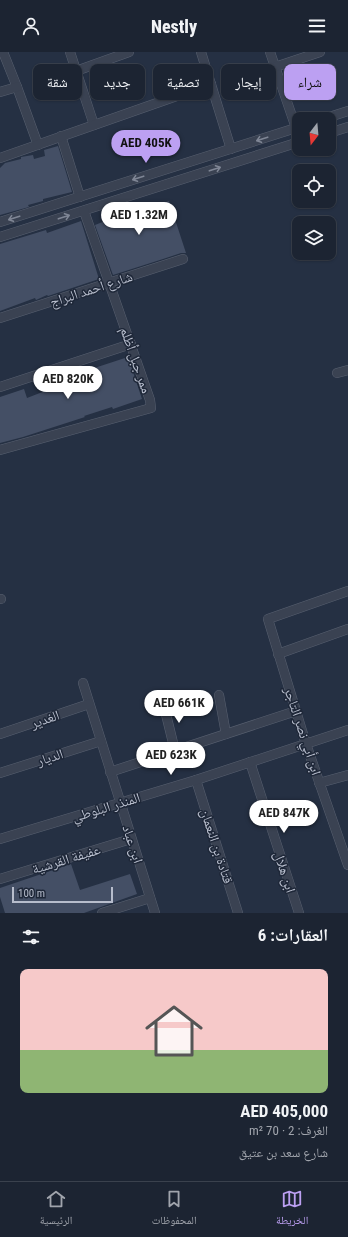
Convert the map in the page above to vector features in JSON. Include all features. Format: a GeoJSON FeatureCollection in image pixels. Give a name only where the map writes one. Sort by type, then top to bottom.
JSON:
{"type":"FeatureCollection","features":[{"type":"Feature","properties":{"kind":"street"},"geometry":{"type":"LineString","coordinates":[[3,52],[38,145]]}},
{"type":"Feature","properties":{"kind":"street"},"geometry":{"type":"LineString","coordinates":[[70,52],[74,64]]}},
{"type":"Feature","properties":{"kind":"street"},"geometry":{"type":"LineString","coordinates":[[82,69],[129,52]]}},
{"type":"Feature","properties":{"kind":"street"},"geometry":{"type":"LineString","coordinates":[[201,52],[205,64]]}},
{"type":"Feature","properties":{"kind":"street"},"geometry":{"type":"LineString","coordinates":[[270,52],[274,64]]}},
{"type":"Feature","properties":{"kind":"street"},"geometry":{"type":"LineString","coordinates":[[276,67],[320,52]]}},
{"type":"Feature","properties":{"kind":"street"},"geometry":{"type":"LineString","coordinates":[[276,70],[292,113]]}},
{"type":"Feature","properties":{"kind":"street"},"geometry":{"type":"LineString","coordinates":[[0,92],[17,87]]}},
{"type":"Feature","properties":{"kind":"street"},"geometry":{"type":"LineString","coordinates":[[82,89],[94,125]]}},
{"type":"Feature","properties":{"kind":"street"},"geometry":{"type":"LineString","coordinates":[[213,91],[230,148]]}},
{"type":"Feature","properties":{"kind":"street"},"geometry":{"type":"LineString","coordinates":[[0,158],[165,100]]}},
{"type":"Feature","properties":{"kind":"street"},"geometry":{"type":"LineString","coordinates":[[336,115],[348,111]]}},
{"type":"Feature","properties":{"kind":"street"},"geometry":{"type":"LineString","coordinates":[[336,131],[348,127]]}},
{"type":"Feature","properties":{"kind":"street"},"geometry":{"type":"LineString","coordinates":[[0,222],[292,129]]}},
{"type":"Feature","properties":{"kind":"street"},"geometry":{"type":"LineString","coordinates":[[62,136],[80,197]]}},
{"type":"Feature","properties":{"kind":"street"},"geometry":{"type":"LineString","coordinates":[[0,237],[292,144]]}},
{"type":"Feature","properties":{"kind":"street","name":"ممر جبل أظلم"},"geometry":{"type":"LineString","coordinates":[[0,450],[151,408],[150,400],[84,210]]}},
{"type":"Feature","properties":{"kind":"street","name":"شارع أحمد البراج"},"geometry":{"type":"LineString","coordinates":[[0,318],[183,259]]}},
{"type":"Feature","properties":{"kind":"street"},"geometry":{"type":"LineString","coordinates":[[0,388],[130,344]]}},
{"type":"Feature","properties":{"kind":"street"},"geometry":{"type":"LineString","coordinates":[[337,373],[348,370]]}},
{"type":"Feature","properties":{"kind":"street","name":"ابن أبي نصر التاجر"},"geometry":{"type":"LineString","coordinates":[[348,591],[268,619],[306,744],[348,865]]}},
{"type":"Feature","properties":{"kind":"street"},"geometry":{"type":"LineString","coordinates":[[278,654],[348,629]]}},
{"type":"Feature","properties":{"kind":"street","name":"ابن عباد"},"geometry":{"type":"LineString","coordinates":[[83,683],[155,913]]}},
{"type":"Feature","properties":{"kind":"street"},"geometry":{"type":"LineString","coordinates":[[219,695],[226,734]]}},
{"type":"Feature","properties":{"kind":"street"},"geometry":{"type":"LineString","coordinates":[[163,702],[175,751]]}},
{"type":"Feature","properties":{"kind":"street","name":"الغدير"},"geometry":{"type":"LineString","coordinates":[[0,734],[89,704]]}},
{"type":"Feature","properties":{"kind":"street"},"geometry":{"type":"LineString","coordinates":[[110,772],[296,711]]}},
{"type":"Feature","properties":{"kind":"street","name":"المنذر البلوطي"},"geometry":{"type":"LineString","coordinates":[[0,839],[196,780],[348,730]]}},
{"type":"Feature","properties":{"kind":"street","name":"الديار"},"geometry":{"type":"LineString","coordinates":[[0,773],[101,741]]}},
{"type":"Feature","properties":{"kind":"street","name":"ابن هلال"},"geometry":{"type":"LineString","coordinates":[[250,762],[299,913]]}},
{"type":"Feature","properties":{"kind":"street"},"geometry":{"type":"LineString","coordinates":[[319,783],[348,775]]}},
{"type":"Feature","properties":{"kind":"street","name":"قتادة بن النعمان"},"geometry":{"type":"LineString","coordinates":[[196,780],[238,913]]}},
{"type":"Feature","properties":{"kind":"street","name":"عفيفة القرشية"},"geometry":{"type":"LineString","coordinates":[[0,879],[131,839]]}},
{"type":"Feature","properties":{"kind":"street"},"geometry":{"type":"LineString","coordinates":[[102,913],[150,898]]}},
{"type":"Feature","properties":{"kind":"building"},"geometry":{"type":"Polygon","coordinates":[[[58,146],[72,192],[43,199],[43,201],[28,205],[29,207],[0,215],[0,168],[5,163],[21,159],[21,157],[33,155],[34,159],[45,156],[44,150],[58,146]]]}},
{"type":"Feature","properties":{"kind":"building"},"geometry":{"type":"Polygon","coordinates":[[[169,201],[186,253],[181,253],[113,275],[95,225],[105,221],[104,214],[118,208],[146,202],[148,209],[169,201]]]}},
{"type":"Feature","properties":{"kind":"building"},"geometry":{"type":"Polygon","coordinates":[[[81,221],[99,279],[48,296],[47,295],[36,300],[35,298],[0,311],[0,244],[46,230],[47,233],[81,221]]]}},
{"type":"Feature","properties":{"kind":"building"},"geometry":{"type":"Polygon","coordinates":[[[128,357],[142,399],[113,409],[112,407],[23,437],[0,443],[0,397],[24,389],[27,398],[50,389],[46,380],[72,372],[73,375],[128,357]]]}},
{"type":"Feature","properties":{"kind":"building"},"geometry":{"type":"Polygon","coordinates":[[[71,864],[80,890],[130,874],[137,894],[84,913],[5,913],[0,897],[0,888],[71,864]]]}}]}
